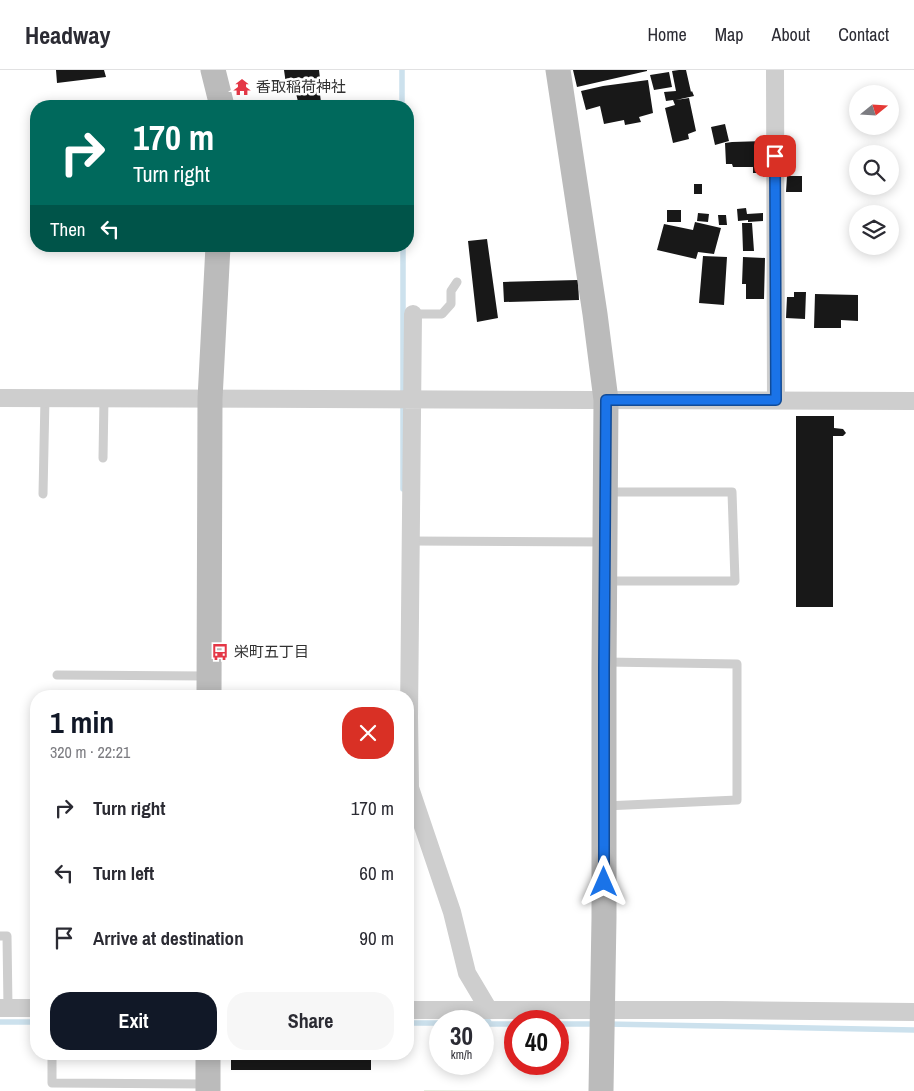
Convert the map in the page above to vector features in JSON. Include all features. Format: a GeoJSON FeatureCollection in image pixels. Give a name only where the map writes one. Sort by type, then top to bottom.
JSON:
{"type":"FeatureCollection","features":[{"type":"Feature","properties":{"kind":"street"},"geometry":{"type":"LineString","coordinates":[[213,70],[220,100]]}},
{"type":"Feature","properties":{"kind":"street"},"geometry":{"type":"LineString","coordinates":[[558,70],[606,400],[601,1091]]}},
{"type":"Feature","properties":{"kind":"street"},"geometry":{"type":"LineString","coordinates":[[775,70],[776,400]]}},
{"type":"Feature","properties":{"kind":"street"},"geometry":{"type":"LineString","coordinates":[[209,686],[210,399],[218,252]]}},
{"type":"Feature","properties":{"kind":"street"},"geometry":{"type":"LineString","coordinates":[[408,690],[413,314]]}},
{"type":"Feature","properties":{"kind":"street"},"geometry":{"type":"LineString","coordinates":[[0,398],[914,400]]}},
{"type":"Feature","properties":{"kind":"street"},"geometry":{"type":"LineString","coordinates":[[414,800],[452,912],[467,973],[489,1010]]}},
{"type":"Feature","properties":{"kind":"street"},"geometry":{"type":"LineString","coordinates":[[4,1008],[30,1008]]}},
{"type":"Feature","properties":{"kind":"street"},"geometry":{"type":"LineString","coordinates":[[414,1010],[429,1010]]}},
{"type":"Feature","properties":{"kind":"street"},"geometry":{"type":"LineString","coordinates":[[494,1010],[914,1012]]}},
{"type":"Feature","properties":{"kind":"street"},"geometry":{"type":"LineString","coordinates":[[208,1060],[208,1088]]}},
{"type":"Feature","properties":{"kind":"lane"},"geometry":{"type":"LineString","coordinates":[[413,314],[442,314],[451,304],[451,292],[457,282]]}},
{"type":"Feature","properties":{"kind":"lane"},"geometry":{"type":"LineString","coordinates":[[43,494],[45,398]]}},
{"type":"Feature","properties":{"kind":"lane"},"geometry":{"type":"LineString","coordinates":[[103,458],[104,398]]}},
{"type":"Feature","properties":{"kind":"lane"},"geometry":{"type":"LineString","coordinates":[[605,492],[732,492],[734,581],[605,582]]}},
{"type":"Feature","properties":{"kind":"lane"},"geometry":{"type":"LineString","coordinates":[[411,541],[605,542]]}},
{"type":"Feature","properties":{"kind":"lane"},"geometry":{"type":"LineString","coordinates":[[604,662],[737,664],[738,800],[604,806]]}},
{"type":"Feature","properties":{"kind":"lane"},"geometry":{"type":"LineString","coordinates":[[57,675],[209,686]]}},
{"type":"Feature","properties":{"kind":"lane"},"geometry":{"type":"LineString","coordinates":[[0,936],[7,936],[4,1008]]}},
{"type":"Feature","properties":{"kind":"lane"},"geometry":{"type":"LineString","coordinates":[[52,1060],[52,1083],[208,1088]]}},
{"type":"Feature","properties":{"kind":"shaded area"},"geometry":{"type":"Polygon","coordinates":[[[424,1090],[591,1090],[424,1091],[424,1090]]]}},
{"type":"Feature","properties":{"kind":"building"},"geometry":{"type":"Polygon","coordinates":[[[56,70],[104,70],[106,77],[57,83],[56,70]]]}},
{"type":"Feature","properties":{"kind":"building"},"geometry":{"type":"Polygon","coordinates":[[[284,70],[319,70],[321,100],[298,100],[295,89],[292,90],[291,83],[286,84],[284,70]]]}},
{"type":"Feature","properties":{"kind":"building"},"geometry":{"type":"Polygon","coordinates":[[[573,70],[647,70],[647,71],[577,87],[573,70]]]}},
{"type":"Feature","properties":{"kind":"building"},"geometry":{"type":"Polygon","coordinates":[[[686,70],[691,92],[694,96],[676,100],[689,98],[696,131],[688,134],[689,139],[673,143],[665,108],[675,105],[673,100],[666,101],[664,92],[676,91],[672,71],[686,70]]]}},
{"type":"Feature","properties":{"kind":"building"},"geometry":{"type":"Polygon","coordinates":[[[669,72],[672,87],[654,90],[650,75],[669,72]]]}},
{"type":"Feature","properties":{"kind":"building"},"geometry":{"type":"Polygon","coordinates":[[[648,80],[653,113],[639,117],[641,122],[625,125],[624,120],[604,124],[600,106],[586,110],[581,91],[648,80]]]}},
{"type":"Feature","properties":{"kind":"building"},"geometry":{"type":"Polygon","coordinates":[[[725,124],[729,141],[715,145],[711,127],[725,124]]]}},
{"type":"Feature","properties":{"kind":"building"},"geometry":{"type":"Polygon","coordinates":[[[766,141],[766,159],[764,159],[763,173],[753,173],[753,167],[733,167],[732,164],[726,164],[725,143],[766,141]]]}},
{"type":"Feature","properties":{"kind":"building"},"geometry":{"type":"Polygon","coordinates":[[[787,176],[802,176],[802,192],[786,192],[787,176]]]}},
{"type":"Feature","properties":{"kind":"building"},"geometry":{"type":"Polygon","coordinates":[[[694,184],[702,184],[702,194],[694,194],[694,184]]]}},
{"type":"Feature","properties":{"kind":"building"},"geometry":{"type":"Polygon","coordinates":[[[746,208],[747,214],[763,213],[763,221],[738,221],[737,209],[746,208]]]}},
{"type":"Feature","properties":{"kind":"building"},"geometry":{"type":"Polygon","coordinates":[[[667,210],[681,210],[681,222],[667,222],[667,210]]]}},
{"type":"Feature","properties":{"kind":"building"},"geometry":{"type":"Polygon","coordinates":[[[698,213],[709,214],[708,222],[697,221],[698,213]]]}},
{"type":"Feature","properties":{"kind":"building"},"geometry":{"type":"Polygon","coordinates":[[[718,215],[726,215],[727,225],[719,225],[718,215]]]}},
{"type":"Feature","properties":{"kind":"building"},"geometry":{"type":"Polygon","coordinates":[[[695,222],[721,228],[714,254],[698,252],[696,259],[657,250],[664,224],[693,230],[695,222]]]}},
{"type":"Feature","properties":{"kind":"building"},"geometry":{"type":"Polygon","coordinates":[[[742,223],[752,223],[754,251],[743,251],[742,223]]]}},
{"type":"Feature","properties":{"kind":"building"},"geometry":{"type":"Polygon","coordinates":[[[487,239],[498,318],[477,322],[468,241],[487,239]]]}},
{"type":"Feature","properties":{"kind":"building"},"geometry":{"type":"Polygon","coordinates":[[[703,256],[727,257],[724,305],[699,303],[703,256]]]}},
{"type":"Feature","properties":{"kind":"building"},"geometry":{"type":"Polygon","coordinates":[[[743,257],[765,258],[764,299],[746,299],[746,284],[742,284],[743,257]]]}},
{"type":"Feature","properties":{"kind":"building"},"geometry":{"type":"Polygon","coordinates":[[[578,280],[579,300],[504,302],[503,282],[578,280]]]}},
{"type":"Feature","properties":{"kind":"building"},"geometry":{"type":"Polygon","coordinates":[[[794,292],[806,292],[805,319],[786,318],[787,297],[794,297],[794,292]]]}},
{"type":"Feature","properties":{"kind":"building"},"geometry":{"type":"Polygon","coordinates":[[[815,294],[858,295],[858,321],[841,320],[841,328],[814,328],[815,294]]]}},
{"type":"Feature","properties":{"kind":"building"},"geometry":{"type":"Polygon","coordinates":[[[796,416],[834,416],[834,428],[843,429],[846,433],[843,436],[833,436],[833,607],[796,607],[796,416]]]}},
{"type":"Feature","properties":{"kind":"building"},"geometry":{"type":"Polygon","coordinates":[[[231,1060],[371,1060],[371,1070],[231,1070],[231,1060]]]}},
{"type":"Feature","properties":{"kind":"waterway"},"geometry":{"type":"LineString","coordinates":[[402,70],[402,100]]}},
{"type":"Feature","properties":{"kind":"waterway"},"geometry":{"type":"LineString","coordinates":[[403,252],[403,489]]}},
{"type":"Feature","properties":{"kind":"waterway"},"geometry":{"type":"LineString","coordinates":[[0,1022],[30,1022]]}},
{"type":"Feature","properties":{"kind":"waterway"},"geometry":{"type":"LineString","coordinates":[[414,1023],[429,1023]]}},
{"type":"Feature","properties":{"kind":"waterway"},"geometry":{"type":"LineString","coordinates":[[494,1024],[504,1024]]}},
{"type":"Feature","properties":{"kind":"waterway"},"geometry":{"type":"LineString","coordinates":[[569,1024],[595,1024]]}},
{"type":"Feature","properties":{"kind":"waterway"},"geometry":{"type":"LineString","coordinates":[[607,1024],[914,1030]]}},
{"type":"Feature","properties":{"kind":"place","name":"香取稲荷神社"},"geometry":{"type":"Point","coordinates":[242,87]}},
{"type":"Feature","properties":{"kind":"place","name":"栄町五丁目"},"geometry":{"type":"Point","coordinates":[220,652]}},
{"type":"Feature","properties":{"kind":"route"},"geometry":{"type":"LineString","coordinates":[[604,882],[606,400],[776,400],[775,156]]}}]}
